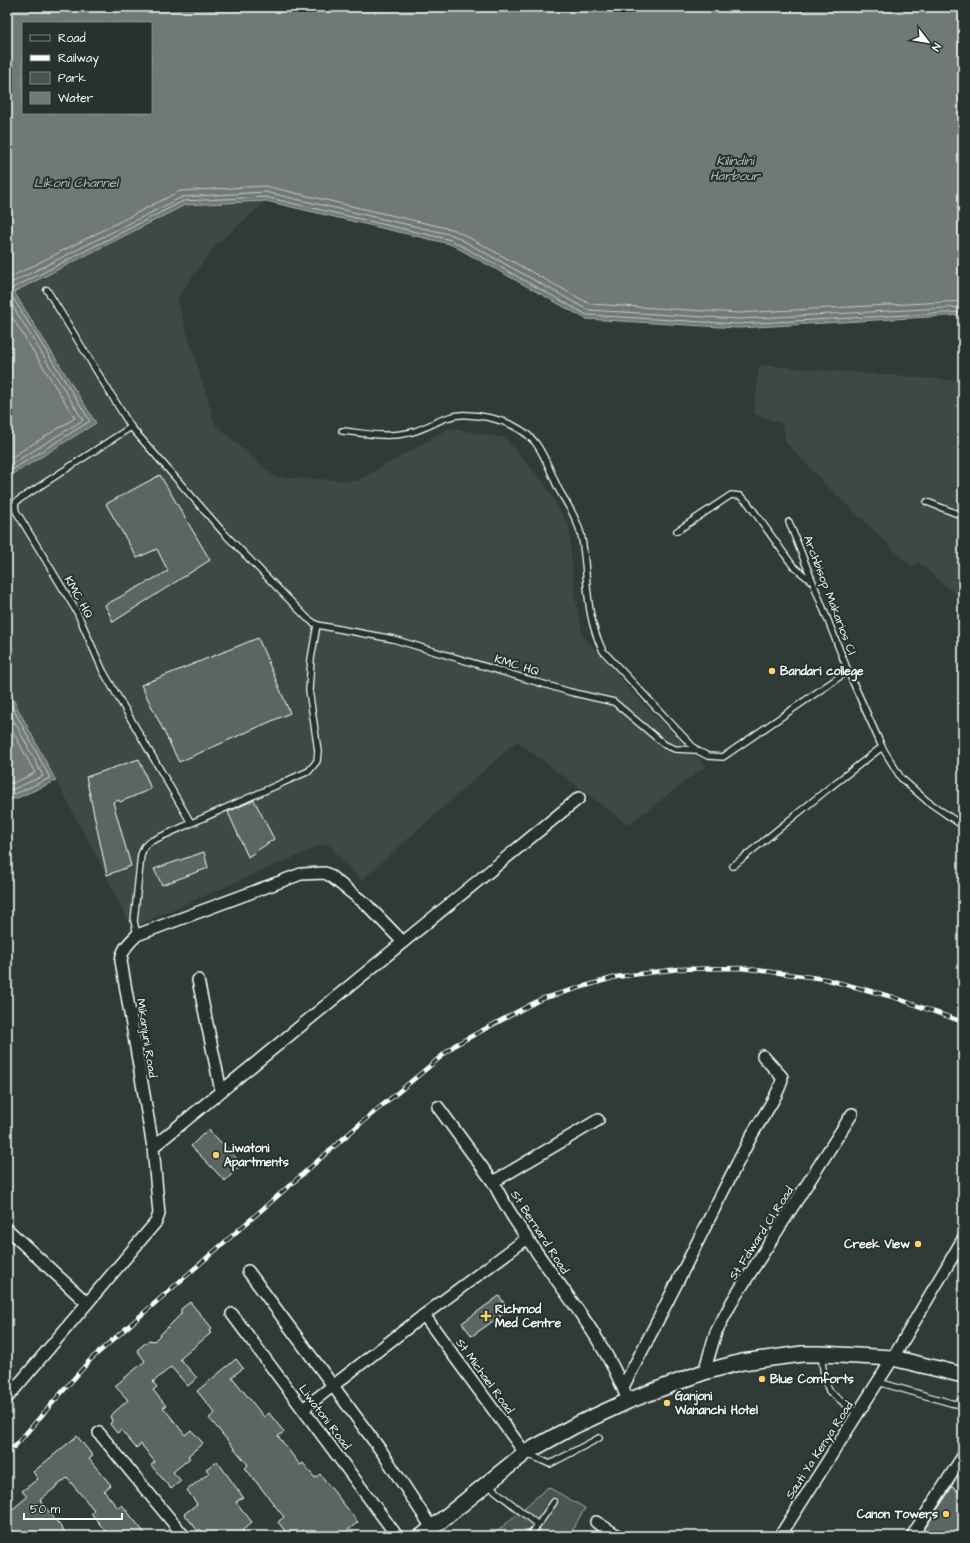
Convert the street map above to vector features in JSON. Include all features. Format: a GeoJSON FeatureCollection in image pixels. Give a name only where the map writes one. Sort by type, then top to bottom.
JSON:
{"type":"FeatureCollection","features":[{"type":"Feature","properties":{"kind":"street"},"geometry":{"type":"LineString","coordinates":[[153,1147],[579,798]]}},
{"type":"Feature","properties":{"kind":"street","name":"Mikanjuni Road"},"geometry":{"type":"LineString","coordinates":[[7,1398],[156,1222],[159,1214],[153,1147],[121,961],[122,952],[137,935],[301,874],[325,873],[367,905],[403,942]]}},
{"type":"Feature","properties":{"kind":"street"},"geometry":{"type":"LineString","coordinates":[[198,980],[221,1091]]}},
{"type":"Feature","properties":{"kind":"street"},"geometry":{"type":"LineString","coordinates":[[623,1387],[667,1304],[707,1220],[766,1108],[780,1087],[782,1077],[762,1056]]}},
{"type":"Feature","properties":{"kind":"street","name":"St Bernard Road"},"geometry":{"type":"LineString","coordinates":[[438,1107],[493,1182],[526,1239],[601,1348],[623,1387],[628,1401]]}},
{"type":"Feature","properties":{"kind":"street","name":"St Fdward Cl Road"},"geometry":{"type":"LineString","coordinates":[[704,1372],[716,1332],[733,1300],[852,1114]]}},
{"type":"Feature","properties":{"kind":"street"},"geometry":{"type":"LineString","coordinates":[[493,1182],[598,1120]]}},
{"type":"Feature","properties":{"kind":"street"},"geometry":{"type":"LineString","coordinates":[[7,1229],[87,1303]]}},
{"type":"Feature","properties":{"kind":"street"},"geometry":{"type":"LineString","coordinates":[[303,1409],[424,1315],[526,1239]]}},
{"type":"Feature","properties":{"kind":"street","name":"Sauti Ya Kenya Road"},"geometry":{"type":"LineString","coordinates":[[780,1536],[893,1358],[963,1239]]}},
{"type":"Feature","properties":{"kind":"street"},"geometry":{"type":"LineString","coordinates":[[248,1271],[382,1452],[427,1532],[525,1453],[574,1426],[628,1401],[704,1372],[742,1362],[802,1354],[821,1354],[893,1358],[963,1375]]}},
{"type":"Feature","properties":{"kind":"street","name":"Liwatoni Road"},"geometry":{"type":"LineString","coordinates":[[232,1314],[397,1536]]}},
{"type":"Feature","properties":{"kind":"street","name":"St Michael Road"},"geometry":{"type":"LineString","coordinates":[[424,1315],[525,1453]]}},
{"type":"Feature","properties":{"kind":"street"},"geometry":{"type":"LineString","coordinates":[[99,1434],[184,1536]]}},
{"type":"Feature","properties":{"kind":"street"},"geometry":{"type":"LineString","coordinates":[[912,1536],[963,1456]]}},
{"type":"Feature","properties":{"kind":"street"},"geometry":{"type":"LineString","coordinates":[[596,1522],[618,1536]]}},
{"type":"Feature","properties":{"kind":"lane","name":"KMC HQ"},"geometry":{"type":"LineString","coordinates":[[47,290],[130,427],[223,532],[298,609],[317,625],[393,639],[570,692],[614,702],[665,745],[675,749],[696,750]]}},
{"type":"Feature","properties":{"kind":"lane"},"geometry":{"type":"LineString","coordinates":[[342,431],[381,436],[408,433],[427,427],[440,419],[466,414],[496,418],[517,429],[534,441],[575,519],[582,538],[588,608],[595,635],[603,651],[696,750],[708,756],[723,757],[848,671]]}},
{"type":"Feature","properties":{"kind":"lane","name":"KMC HQ"},"geometry":{"type":"LineString","coordinates":[[130,427],[17,501],[15,505],[16,511],[77,612],[103,671],[191,823]]}},
{"type":"Feature","properties":{"kind":"lane"},"geometry":{"type":"LineString","coordinates":[[677,531],[731,494],[740,496],[748,503],[793,566],[813,583]]}},
{"type":"Feature","properties":{"kind":"lane"},"geometry":{"type":"LineString","coordinates":[[927,502],[963,516]]}},
{"type":"Feature","properties":{"kind":"lane","name":"Archbisop Makarios Cl"},"geometry":{"type":"LineString","coordinates":[[789,522],[848,671],[882,748],[901,778],[927,801],[963,826]]}},
{"type":"Feature","properties":{"kind":"lane"},"geometry":{"type":"LineString","coordinates":[[137,935],[134,921],[141,855],[148,842],[309,771],[317,761],[318,751],[309,690],[311,659],[317,625]]}},
{"type":"Feature","properties":{"kind":"lane"},"geometry":{"type":"LineString","coordinates":[[733,866],[829,788],[882,748]]}},
{"type":"Feature","properties":{"kind":"lane"},"geometry":{"type":"LineString","coordinates":[[821,1354],[824,1375],[829,1391],[858,1414]]}},
{"type":"Feature","properties":{"kind":"lane"},"geometry":{"type":"LineString","coordinates":[[878,1382],[951,1403],[957,1404],[963,1398]]}},
{"type":"Feature","properties":{"kind":"lane"},"geometry":{"type":"LineString","coordinates":[[525,1453],[550,1464],[599,1438]]}},
{"type":"Feature","properties":{"kind":"lane"},"geometry":{"type":"LineString","coordinates":[[487,1484],[538,1525]]}},
{"type":"Feature","properties":{"kind":"lane"},"geometry":{"type":"LineString","coordinates":[[530,1536],[554,1502]]}},
{"type":"Feature","properties":{"kind":"shaded area"},"geometry":{"type":"Polygon","coordinates":[[[266,201],[215,246],[177,298],[215,424],[275,477],[357,481],[449,428],[505,438],[545,484],[569,526],[574,591],[583,636],[614,669],[629,689],[706,766],[628,825],[517,741],[361,881],[327,843],[131,928],[104,871],[7,688],[7,478],[96,423],[14,292],[185,205],[266,201]]]}},
{"type":"Feature","properties":{"kind":"shaded area"},"geometry":{"type":"Polygon","coordinates":[[[759,365],[963,381],[963,599],[941,583],[918,562],[912,567],[830,489],[786,443],[782,424],[754,414],[759,365]]]}},
{"type":"Feature","properties":{"kind":"green space"},"geometry":{"type":"Polygon","coordinates":[[[548,1487],[585,1508],[569,1536],[492,1536],[548,1487]]]}},
{"type":"Feature","properties":{"kind":"water","name":"Kilindini Harbour"},"geometry":{"type":"Polygon","coordinates":[[[7,7],[963,7],[963,315],[738,328],[586,319],[450,244],[266,201],[185,205],[14,292],[96,423],[7,478],[7,7]]]}},
{"type":"Feature","properties":{"kind":"water"},"geometry":{"type":"Polygon","coordinates":[[[7,688],[56,781],[15,799],[7,798],[7,688]]]}},
{"type":"Feature","properties":{"kind":"building"},"geometry":{"type":"Polygon","coordinates":[[[160,475],[210,560],[113,622],[105,605],[168,571],[157,549],[137,558],[106,504],[160,475]]]}},
{"type":"Feature","properties":{"kind":"building"},"geometry":{"type":"Polygon","coordinates":[[[258,638],[290,713],[179,762],[141,685],[258,638]]]}},
{"type":"Feature","properties":{"kind":"building"},"geometry":{"type":"Polygon","coordinates":[[[139,759],[151,789],[120,802],[119,800],[113,802],[131,866],[107,875],[86,777],[139,759]]]}},
{"type":"Feature","properties":{"kind":"building"},"geometry":{"type":"Polygon","coordinates":[[[254,800],[274,839],[248,857],[228,812],[254,800]]]}},
{"type":"Feature","properties":{"kind":"building"},"geometry":{"type":"Polygon","coordinates":[[[204,852],[208,868],[162,885],[154,869],[204,852]]]}},
{"type":"Feature","properties":{"kind":"building","name":"Liwatoni Apartments"},"geometry":{"type":"Polygon","coordinates":[[[208,1129],[242,1164],[225,1181],[191,1146],[208,1129]]]}},
{"type":"Feature","properties":{"kind":"building","name":"Richmod Med Centre"},"geometry":{"type":"Polygon","coordinates":[[[499,1296],[509,1310],[472,1336],[462,1323],[499,1296]]]}},
{"type":"Feature","properties":{"kind":"building"},"geometry":{"type":"Polygon","coordinates":[[[190,1302],[212,1328],[209,1331],[211,1333],[180,1359],[197,1378],[188,1386],[171,1367],[153,1382],[157,1387],[153,1390],[166,1406],[163,1407],[185,1435],[191,1430],[203,1443],[188,1456],[190,1458],[173,1472],[181,1481],[171,1489],[151,1465],[155,1462],[141,1444],[136,1448],[121,1430],[117,1433],[110,1424],[112,1421],[110,1416],[128,1400],[115,1386],[145,1361],[137,1350],[149,1340],[154,1341],[181,1314],[181,1309],[190,1302]]]}},
{"type":"Feature","properties":{"kind":"building"},"geometry":{"type":"Polygon","coordinates":[[[236,1359],[243,1368],[232,1377],[264,1417],[269,1413],[284,1432],[278,1436],[300,1465],[303,1463],[315,1478],[320,1474],[358,1522],[341,1536],[308,1536],[303,1530],[295,1536],[289,1536],[278,1522],[284,1517],[245,1468],[248,1465],[209,1418],[215,1413],[197,1391],[236,1359]]]}},
{"type":"Feature","properties":{"kind":"building"},"geometry":{"type":"Polygon","coordinates":[[[77,1436],[93,1456],[89,1459],[111,1485],[104,1491],[118,1508],[122,1505],[147,1536],[109,1536],[91,1513],[94,1510],[67,1478],[40,1500],[68,1536],[7,1536],[7,1514],[27,1497],[22,1491],[38,1479],[33,1472],[77,1436]]]}},
{"type":"Feature","properties":{"kind":"building"},"geometry":{"type":"Polygon","coordinates":[[[217,1461],[243,1497],[236,1502],[252,1522],[242,1531],[247,1536],[206,1536],[200,1529],[198,1531],[184,1514],[197,1504],[187,1490],[209,1473],[206,1469],[217,1461]]]}},
{"type":"Feature","properties":{"kind":"building","name":"Canon Towers"},"geometry":{"type":"Polygon","coordinates":[[[952,1487],[963,1494],[963,1536],[920,1536],[952,1487]]]}},
{"type":"Feature","properties":{"kind":"railway"},"geometry":{"type":"LineString","coordinates":[[7,1455],[91,1359],[361,1123],[455,1045],[541,999],[616,977],[678,969],[741,968],[825,979],[893,997],[963,1022]]}},
{"type":"Feature","properties":{"kind":"place","name":"Bandari college"},"geometry":{"type":"Point","coordinates":[772,671]}},
{"type":"Feature","properties":{"kind":"place","name":"Liwatoni Apartments"},"geometry":{"type":"Point","coordinates":[216,1155]}},
{"type":"Feature","properties":{"kind":"place","name":"Creek View"},"geometry":{"type":"Point","coordinates":[918,1244]}},
{"type":"Feature","properties":{"kind":"place","name":"Richmod Med Centre"},"geometry":{"type":"Point","coordinates":[486,1316]}},
{"type":"Feature","properties":{"kind":"place","name":"Blue Comforts"},"geometry":{"type":"Point","coordinates":[762,1379]}},
{"type":"Feature","properties":{"kind":"place","name":"Ganjoni Wananchi Hotel"},"geometry":{"type":"Point","coordinates":[667,1403]}},
{"type":"Feature","properties":{"kind":"place","name":"Canon Towers"},"geometry":{"type":"Point","coordinates":[946,1514]}},
{"type":"Feature","properties":{"kind":"water label","name":"Likoni Channel"},"geometry":{"type":"Point","coordinates":[76,182]}}]}
